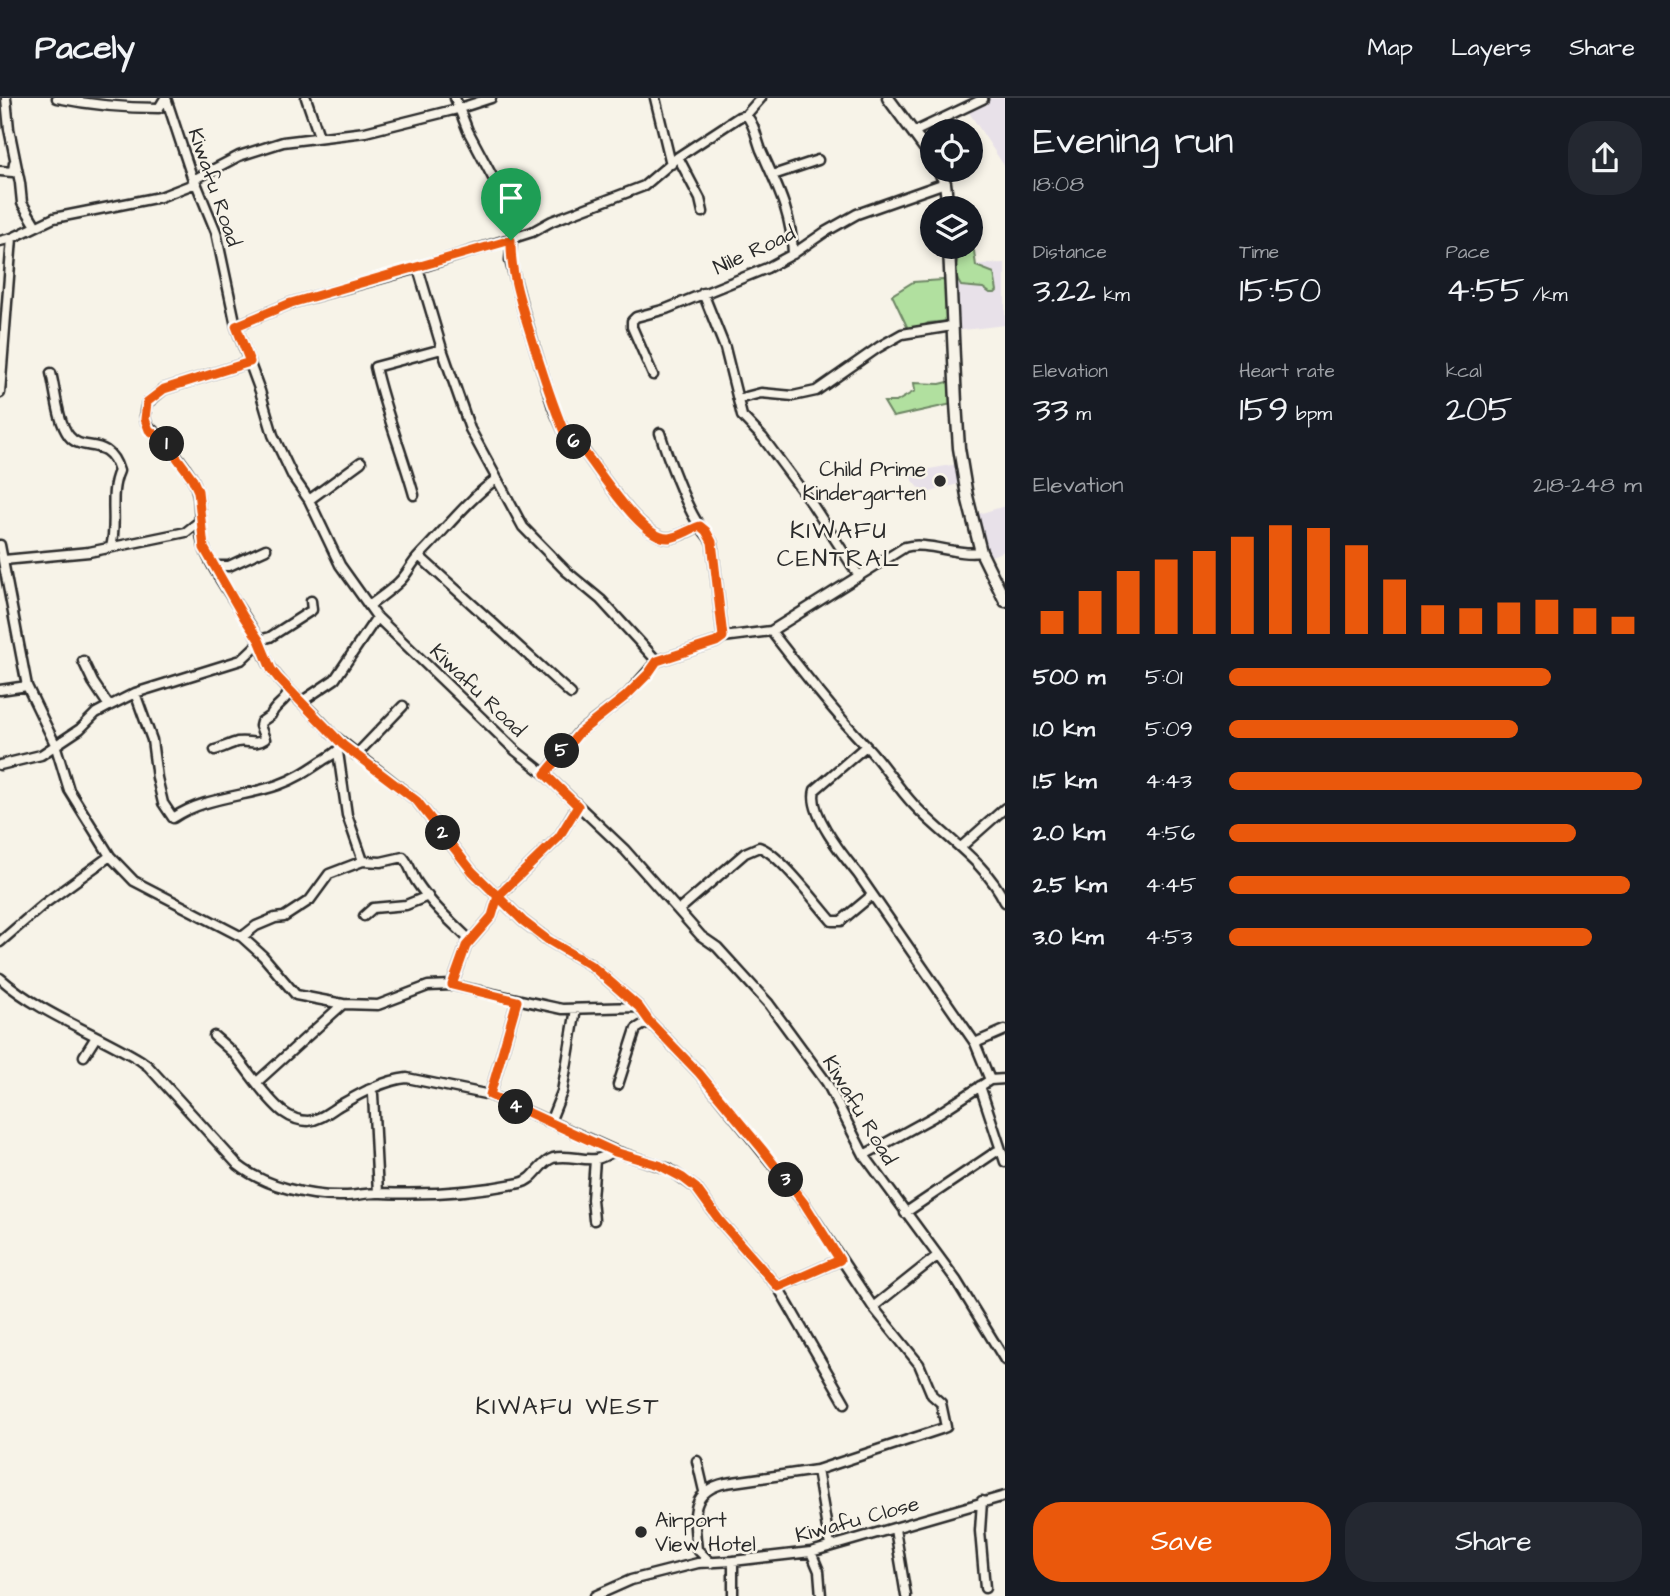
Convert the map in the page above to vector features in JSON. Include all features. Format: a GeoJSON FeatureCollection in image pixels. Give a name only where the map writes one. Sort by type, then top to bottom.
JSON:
{"type":"FeatureCollection","features":[{"type":"Feature","properties":{"kind":"street"},"geometry":{"type":"LineString","coordinates":[[6,98],[22,203],[36,226]]}},
{"type":"Feature","properties":{"kind":"street"},"geometry":{"type":"LineString","coordinates":[[57,98],[83,104],[159,108],[166,98]]}},
{"type":"Feature","properties":{"kind":"street","name":"Kiwafu Road"},"geometry":{"type":"LineString","coordinates":[[166,98],[216,232],[236,326],[273,435],[293,477],[309,500],[340,565],[377,617],[516,751],[545,774],[625,850],[680,909],[701,936],[717,947],[769,1004],[827,1083],[863,1154],[956,1280],[1005,1360]]}},
{"type":"Feature","properties":{"kind":"street"},"geometry":{"type":"LineString","coordinates":[[306,98],[319,136]]}},
{"type":"Feature","properties":{"kind":"street"},"geometry":{"type":"LineString","coordinates":[[455,98],[457,109],[501,194],[513,226],[510,260],[553,407],[569,443],[576,442],[628,509],[655,534],[671,538],[700,526]]}},
{"type":"Feature","properties":{"kind":"street"},"geometry":{"type":"LineString","coordinates":[[0,241],[75,212],[160,197],[240,156],[284,142],[319,136],[344,136],[457,109],[491,98]]}},
{"type":"Feature","properties":{"kind":"street"},"geometry":{"type":"LineString","coordinates":[[655,98],[671,164]]}},
{"type":"Feature","properties":{"kind":"street"},"geometry":{"type":"LineString","coordinates":[[236,326],[291,303],[511,240],[552,221],[644,186],[678,157],[738,117],[746,115],[761,98]]}},
{"type":"Feature","properties":{"kind":"street"},"geometry":{"type":"LineString","coordinates":[[888,98],[920,141]]}},
{"type":"Feature","properties":{"kind":"street"},"geometry":{"type":"LineString","coordinates":[[914,132],[983,99]]}},
{"type":"Feature","properties":{"kind":"street"},"geometry":{"type":"LineString","coordinates":[[746,115],[752,122],[785,203],[793,254]]}},
{"type":"Feature","properties":{"kind":"street"},"geometry":{"type":"LineString","coordinates":[[678,157],[703,212]]}},
{"type":"Feature","properties":{"kind":"street"},"geometry":{"type":"LineString","coordinates":[[0,171],[13,172],[15,159]]}},
{"type":"Feature","properties":{"kind":"street"},"geometry":{"type":"LineString","coordinates":[[773,175],[818,160]]}},
{"type":"Feature","properties":{"kind":"street"},"geometry":{"type":"LineString","coordinates":[[945,183],[947,196]]}},
{"type":"Feature","properties":{"kind":"street","name":"Nile Road"},"geometry":{"type":"LineString","coordinates":[[653,375],[632,327],[632,321],[636,317],[666,309],[767,268],[857,214],[945,183]]}},
{"type":"Feature","properties":{"kind":"street"},"geometry":{"type":"LineString","coordinates":[[0,393],[12,238]]}},
{"type":"Feature","properties":{"kind":"street"},"geometry":{"type":"LineString","coordinates":[[949,259],[959,447],[971,518],[981,552],[1005,601]]}},
{"type":"Feature","properties":{"kind":"street"},"geometry":{"type":"LineString","coordinates":[[418,268],[470,429],[495,480],[523,527],[566,571],[601,600],[657,661]]}},
{"type":"Feature","properties":{"kind":"street"},"geometry":{"type":"LineString","coordinates":[[703,293],[725,348],[742,416],[763,438],[806,496],[859,576]]}},
{"type":"Feature","properties":{"kind":"street"},"geometry":{"type":"LineString","coordinates":[[738,399],[761,393],[793,396],[817,391],[902,334],[952,326]]}},
{"type":"Feature","properties":{"kind":"street"},"geometry":{"type":"LineString","coordinates":[[414,495],[375,367],[442,349]]}},
{"type":"Feature","properties":{"kind":"street"},"geometry":{"type":"LineString","coordinates":[[250,362],[164,389],[147,402],[145,419],[149,430],[164,440],[192,478],[198,491],[204,548],[259,641],[271,669],[341,749],[356,755],[417,801],[472,871],[523,921],[548,940],[592,966],[639,1007],[699,1073],[804,1203],[873,1307],[919,1364],[932,1395],[941,1403],[946,1427],[817,1470],[726,1483],[704,1491],[697,1504],[694,1519],[697,1549],[711,1563]]}},
{"type":"Feature","properties":{"kind":"street"},"geometry":{"type":"LineString","coordinates":[[51,373],[69,436],[75,441],[107,450],[116,460],[119,471],[113,485],[111,547]]}},
{"type":"Feature","properties":{"kind":"street"},"geometry":{"type":"LineString","coordinates":[[660,433],[665,450],[700,526],[712,542],[723,637]]}},
{"type":"Feature","properties":{"kind":"street"},"geometry":{"type":"LineString","coordinates":[[309,500],[361,462]]}},
{"type":"Feature","properties":{"kind":"street"},"geometry":{"type":"LineString","coordinates":[[369,606],[401,580],[419,556],[478,493],[495,480]]}},
{"type":"Feature","properties":{"kind":"street"},"geometry":{"type":"LineString","coordinates":[[4,560],[59,556],[111,547],[186,532],[200,521]]}},
{"type":"Feature","properties":{"kind":"street"},"geometry":{"type":"LineString","coordinates":[[0,545],[27,686],[55,744],[69,790],[110,856],[134,881],[242,937],[263,956],[296,995],[343,1004],[377,1005],[428,986],[452,985],[562,1009],[639,1007]]}},
{"type":"Feature","properties":{"kind":"street"},"geometry":{"type":"LineString","coordinates":[[545,774],[579,733],[626,696],[657,661],[716,642],[723,637],[771,631],[911,545],[963,553],[981,552]]}},
{"type":"Feature","properties":{"kind":"street"},"geometry":{"type":"LineString","coordinates":[[214,566],[229,566],[266,549]]}},
{"type":"Feature","properties":{"kind":"street"},"geometry":{"type":"LineString","coordinates":[[419,556],[571,694]]}},
{"type":"Feature","properties":{"kind":"street"},"geometry":{"type":"LineString","coordinates":[[0,765],[41,755],[80,729],[96,713],[135,693],[241,660],[259,641],[270,637],[312,610],[311,601]]}},
{"type":"Feature","properties":{"kind":"street"},"geometry":{"type":"LineString","coordinates":[[301,702],[335,679],[377,617]]}},
{"type":"Feature","properties":{"kind":"street"},"geometry":{"type":"LineString","coordinates":[[771,631],[858,740],[914,804],[995,883],[1005,902]]}},
{"type":"Feature","properties":{"kind":"street"},"geometry":{"type":"LineString","coordinates":[[83,661],[109,706]]}},
{"type":"Feature","properties":{"kind":"street"},"geometry":{"type":"LineString","coordinates":[[0,690],[27,686]]}},
{"type":"Feature","properties":{"kind":"street"},"geometry":{"type":"LineString","coordinates":[[215,750],[241,741],[255,744],[264,741],[261,722],[288,696],[289,690]]}},
{"type":"Feature","properties":{"kind":"street"},"geometry":{"type":"LineString","coordinates":[[135,693],[152,740],[163,803],[173,818],[184,810],[202,804],[276,786],[301,776],[341,749]]}},
{"type":"Feature","properties":{"kind":"street"},"geometry":{"type":"LineString","coordinates":[[356,755],[403,706]]}},
{"type":"Feature","properties":{"kind":"street"},"geometry":{"type":"LineString","coordinates":[[866,746],[815,790],[813,796],[817,809],[837,848],[859,874],[975,1043],[990,1080]]}},
{"type":"Feature","properties":{"kind":"street"},"geometry":{"type":"LineString","coordinates":[[341,749],[347,815],[363,862]]}},
{"type":"Feature","properties":{"kind":"street"},"geometry":{"type":"LineString","coordinates":[[452,985],[460,958],[470,940],[492,916],[498,896],[559,837],[578,806]]}},
{"type":"Feature","properties":{"kind":"street"},"geometry":{"type":"LineString","coordinates":[[961,847],[1005,808]]}},
{"type":"Feature","properties":{"kind":"street"},"geometry":{"type":"LineString","coordinates":[[680,909],[745,853],[759,847],[778,860],[834,922],[841,921],[871,895]]}},
{"type":"Feature","properties":{"kind":"street"},"geometry":{"type":"LineString","coordinates":[[0,942],[44,904],[110,856]]}},
{"type":"Feature","properties":{"kind":"street"},"geometry":{"type":"LineString","coordinates":[[242,937],[256,926],[284,917],[310,900],[329,874],[363,862],[381,862],[403,857],[410,865],[415,880],[441,914],[470,940]]}},
{"type":"Feature","properties":{"kind":"street"},"geometry":{"type":"LineString","coordinates":[[364,916],[373,908],[406,905],[428,896]]}},
{"type":"Feature","properties":{"kind":"street"},"geometry":{"type":"LineString","coordinates":[[0,978],[59,1018],[129,1053],[148,1066],[245,1171],[294,1191],[344,1196],[378,1193],[434,1194],[520,1183],[529,1180],[551,1159],[559,1157],[596,1160],[615,1152]]}},
{"type":"Feature","properties":{"kind":"street"},"geometry":{"type":"LineString","coordinates":[[490,1095],[517,1001]]}},
{"type":"Feature","properties":{"kind":"street"},"geometry":{"type":"LineString","coordinates":[[257,1082],[343,1004]]}},
{"type":"Feature","properties":{"kind":"street"},"geometry":{"type":"LineString","coordinates":[[551,1122],[562,1092],[576,1009]]}},
{"type":"Feature","properties":{"kind":"street"},"geometry":{"type":"LineString","coordinates":[[618,1085],[636,1029],[649,1021]]}},
{"type":"Feature","properties":{"kind":"street"},"geometry":{"type":"LineString","coordinates":[[975,1043],[1005,1030]]}},
{"type":"Feature","properties":{"kind":"street"},"geometry":{"type":"LineString","coordinates":[[214,1036],[235,1055],[260,1089],[286,1114],[298,1119],[309,1121],[319,1118],[368,1090],[407,1078],[490,1095],[615,1152],[669,1169],[696,1188],[720,1221],[778,1287],[845,1403]]}},
{"type":"Feature","properties":{"kind":"street"},"geometry":{"type":"LineString","coordinates":[[83,1056],[96,1037]]}},
{"type":"Feature","properties":{"kind":"street"},"geometry":{"type":"LineString","coordinates":[[863,1154],[933,1117],[990,1080],[1005,1079]]}},
{"type":"Feature","properties":{"kind":"street"},"geometry":{"type":"LineString","coordinates":[[980,1086],[1005,1162]]}},
{"type":"Feature","properties":{"kind":"street"},"geometry":{"type":"LineString","coordinates":[[368,1090],[373,1094],[378,1193]]}},
{"type":"Feature","properties":{"kind":"street"},"geometry":{"type":"LineString","coordinates":[[905,1213],[1000,1149]]}},
{"type":"Feature","properties":{"kind":"street"},"geometry":{"type":"LineString","coordinates":[[594,1220],[592,1199],[596,1160]]}},
{"type":"Feature","properties":{"kind":"street"},"geometry":{"type":"LineString","coordinates":[[873,1307],[937,1256]]}},
{"type":"Feature","properties":{"kind":"street"},"geometry":{"type":"LineString","coordinates":[[778,1287],[840,1260]]}},
{"type":"Feature","properties":{"kind":"street"},"geometry":{"type":"LineString","coordinates":[[697,1461],[704,1491]]}},
{"type":"Feature","properties":{"kind":"street"},"geometry":{"type":"LineString","coordinates":[[817,1470],[830,1546]]}},
{"type":"Feature","properties":{"kind":"street","name":"Kiwafu Close"},"geometry":{"type":"LineString","coordinates":[[595,1596],[631,1580],[684,1566],[811,1552],[1005,1496]]}},
{"type":"Feature","properties":{"kind":"street"},"geometry":{"type":"LineString","coordinates":[[982,1501],[980,1531],[985,1588]]}},
{"type":"Feature","properties":{"kind":"street"},"geometry":{"type":"LineString","coordinates":[[895,1529],[906,1596]]}},
{"type":"Feature","properties":{"kind":"street"},"geometry":{"type":"LineString","coordinates":[[684,1566],[697,1549]]}},
{"type":"Feature","properties":{"kind":"street"},"geometry":{"type":"LineString","coordinates":[[811,1552],[819,1571],[821,1596]]}},
{"type":"Feature","properties":{"kind":"street"},"geometry":{"type":"LineString","coordinates":[[733,1561],[733,1596]]}},
{"type":"Feature","properties":{"kind":"shaded area"},"geometry":{"type":"Polygon","coordinates":[[[969,98],[1005,98],[1005,167],[983,134],[983,119],[973,119],[964,105],[969,98]]]}},
{"type":"Feature","properties":{"kind":"shaded area"},"geometry":{"type":"Polygon","coordinates":[[[1005,263],[1005,325],[955,331],[953,265],[1005,263]]]}},
{"type":"Feature","properties":{"kind":"shaded area"},"geometry":{"type":"Polygon","coordinates":[[[957,464],[961,483],[924,494],[907,473],[957,464]]]}},
{"type":"Feature","properties":{"kind":"shaded area"},"geometry":{"type":"Polygon","coordinates":[[[1005,506],[1005,551],[988,557],[975,515],[1005,506]]]}},
{"type":"Feature","properties":{"kind":"green space"},"geometry":{"type":"Polygon","coordinates":[[[975,259],[976,266],[994,273],[997,291],[990,293],[983,288],[961,286],[956,276],[957,261],[975,259]]]}},
{"type":"Feature","properties":{"kind":"green space"},"geometry":{"type":"Polygon","coordinates":[[[943,280],[946,283],[949,321],[928,323],[911,335],[892,295],[913,282],[943,280]]]}},
{"type":"Feature","properties":{"kind":"green space"},"geometry":{"type":"Polygon","coordinates":[[[952,381],[952,404],[893,417],[884,402],[896,402],[915,391],[914,383],[940,384],[952,381]]]}},
{"type":"Feature","properties":{"kind":"place","name":"Child Prime Kindergarten"},"geometry":{"type":"Point","coordinates":[940,481]}},
{"type":"Feature","properties":{"kind":"place","name":"Airport View Hotel"},"geometry":{"type":"Point","coordinates":[641,1532]}},
{"type":"Feature","properties":{"kind":"district","name":"KIWAFU CENTRAL"},"geometry":{"type":"Point","coordinates":[839,544]}},
{"type":"Feature","properties":{"kind":"district","name":"KIWAFU WEST"},"geometry":{"type":"Point","coordinates":[568,1406]}},
{"type":"Feature","properties":{"kind":"route"},"geometry":{"type":"LineString","coordinates":[[511,240],[291,303],[236,326],[250,362],[164,389],[147,402],[145,419],[149,430],[164,440],[192,478],[201,508],[204,548],[259,640],[271,669],[278,678],[343,745],[417,801],[472,871],[498,896],[523,921],[548,940],[592,966],[639,1007],[699,1073],[804,1203],[840,1260],[778,1287],[720,1221],[696,1188],[683,1178],[659,1165],[615,1152],[490,1095],[517,1001],[452,985],[466,946],[492,916],[498,896],[559,837],[578,806],[545,774],[557,757],[579,733],[626,696],[657,661],[716,642],[723,637],[712,542],[706,531],[700,526],[671,538],[655,534],[628,509],[576,442],[569,443],[553,407],[523,309],[510,260],[511,240]]}}]}
